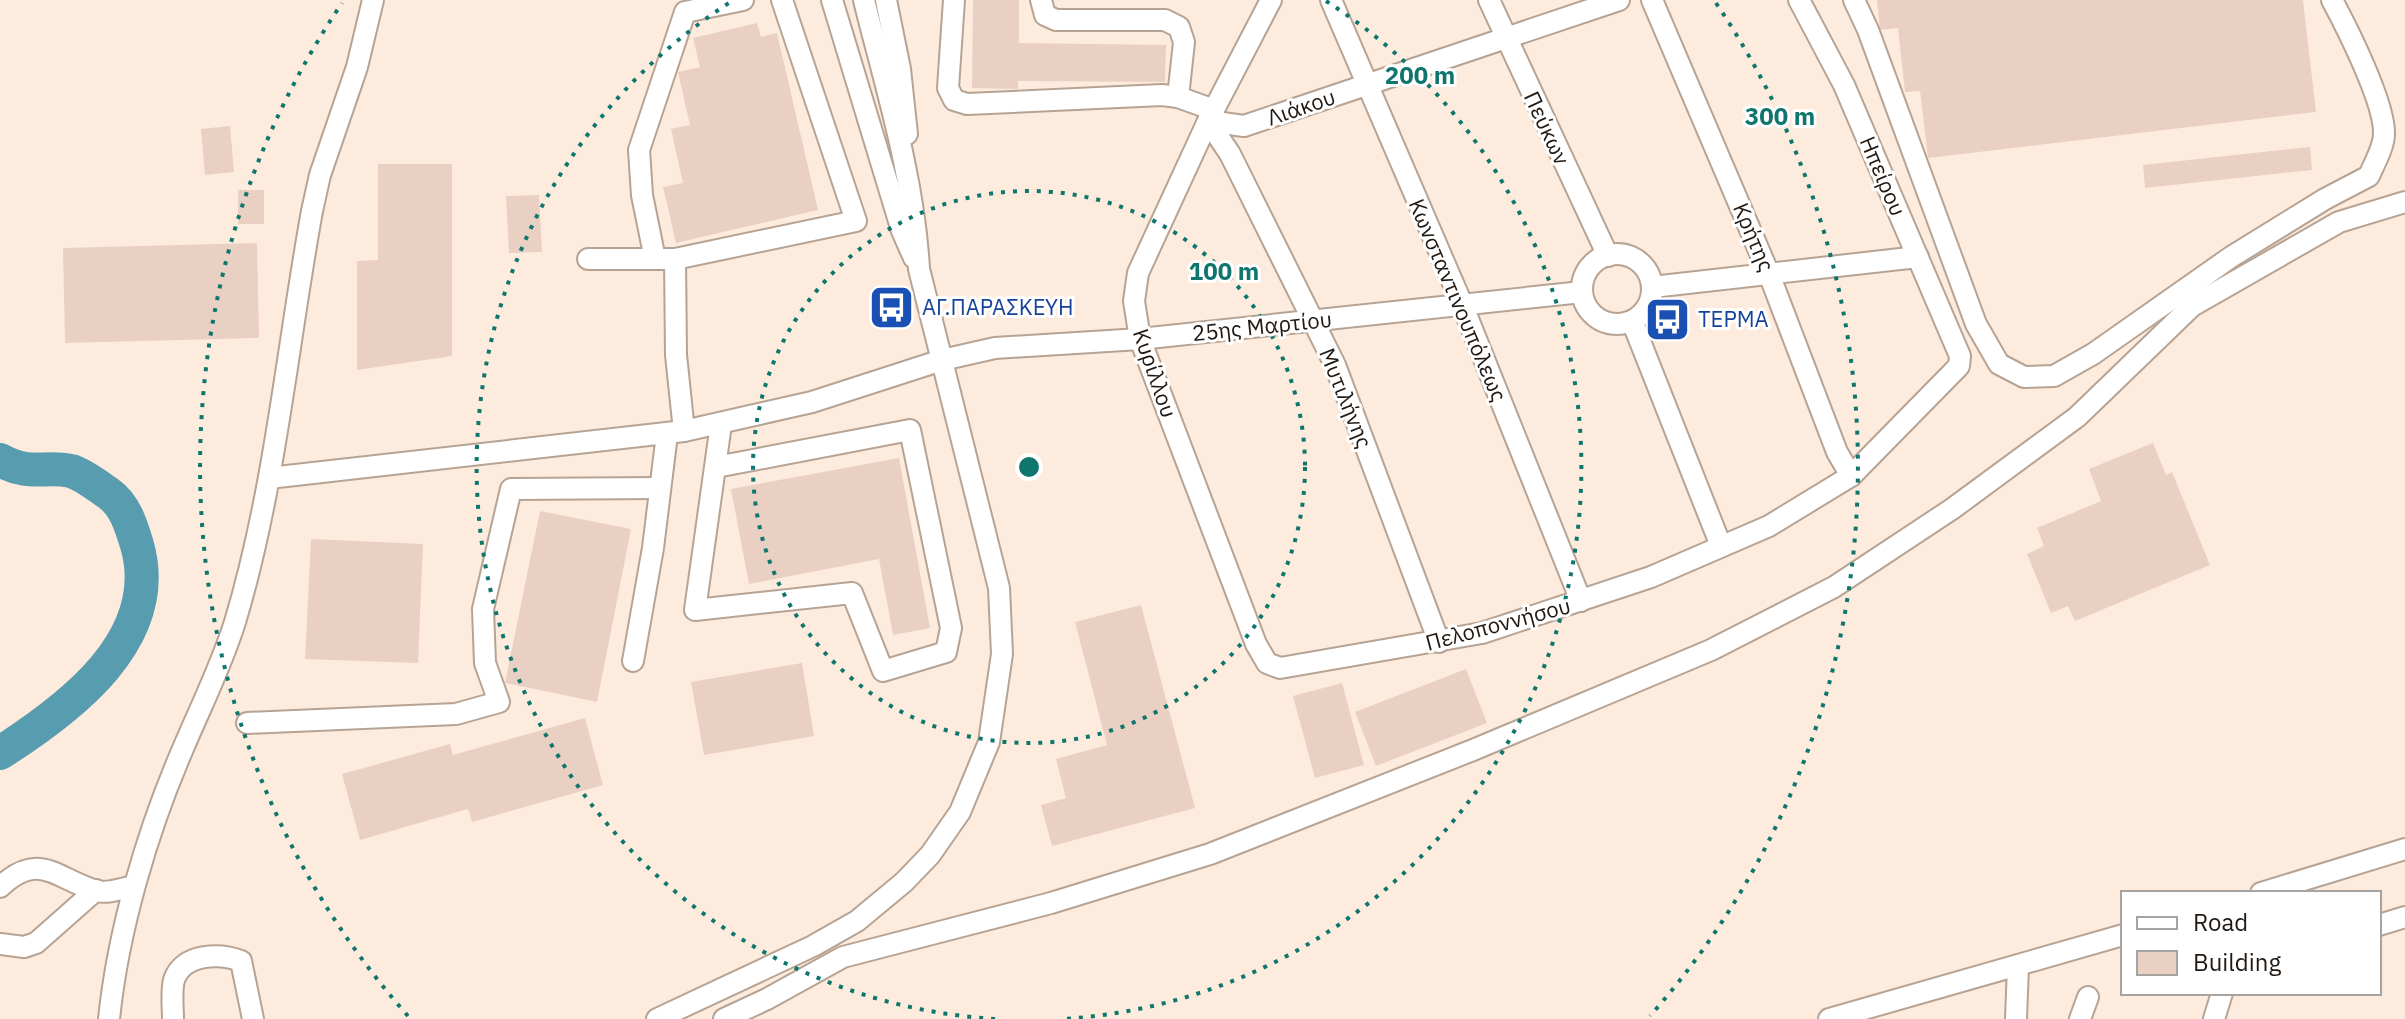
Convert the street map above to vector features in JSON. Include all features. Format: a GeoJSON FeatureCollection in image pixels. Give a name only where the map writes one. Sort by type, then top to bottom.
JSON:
{"type":"FeatureCollection","features":[{"type":"Feature","properties":{"kind":"street"},"geometry":{"type":"LineString","coordinates":[[109,1019],[134,886],[181,751],[218,671],[246,583],[269,478],[312,211],[320,175],[357,67],[373,0]]}},
{"type":"Feature","properties":{"kind":"street"},"geometry":{"type":"LineString","coordinates":[[633,661],[660,488],[675,432],[676,355],[665,259],[642,195],[639,150],[685,12],[743,0]]}},
{"type":"Feature","properties":{"kind":"street"},"geometry":{"type":"LineString","coordinates":[[588,259],[665,259],[856,221],[782,0]]}},
{"type":"Feature","properties":{"kind":"street"},"geometry":{"type":"LineString","coordinates":[[669,1016],[813,946],[857,921],[904,882],[930,855],[960,812],[989,742],[1002,654],[999,588],[919,269],[902,231],[832,0]]}},
{"type":"Feature","properties":{"kind":"street"},"geometry":{"type":"LineString","coordinates":[[864,0],[909,182],[917,226],[919,269]]}},
{"type":"Feature","properties":{"kind":"street"},"geometry":{"type":"LineString","coordinates":[[886,0],[907,117],[909,182]]}},
{"type":"Feature","properties":{"kind":"street"},"geometry":{"type":"LineString","coordinates":[[954,0],[948,88],[954,100],[967,104],[1178,97],[1184,42],[1179,27],[1165,20],[1056,20],[1045,15],[1041,0]]}},
{"type":"Feature","properties":{"kind":"street","name":"Κυρίλλου"},"geometry":{"type":"LineString","coordinates":[[1267,663],[1256,644],[1140,339],[1134,301],[1138,273],[1211,116],[1271,0]]}},
{"type":"Feature","properties":{"kind":"street","name":"Κωνσταντινουπόλεως"},"geometry":{"type":"LineString","coordinates":[[1331,0],[1462,304],[1581,601]]}},
{"type":"Feature","properties":{"kind":"street","name":"Πεύκων"},"geometry":{"type":"LineString","coordinates":[[1489,0],[1608,256]]}},
{"type":"Feature","properties":{"kind":"street","name":"Λιάκου"},"geometry":{"type":"LineString","coordinates":[[1178,97],[1211,116],[1244,126],[1619,0]]}},
{"type":"Feature","properties":{"kind":"street","name":"Κρήτης"},"geometry":{"type":"LineString","coordinates":[[1652,0],[1769,274],[1837,452],[1851,476]]}},
{"type":"Feature","properties":{"kind":"street","name":"Ηπείρου"},"geometry":{"type":"LineString","coordinates":[[1799,0],[1844,85],[1960,356]]}},
{"type":"Feature","properties":{"kind":"street"},"geometry":{"type":"LineString","coordinates":[[1854,0],[1976,324],[1999,364],[2024,377],[2054,376],[2093,354],[2231,257],[2325,199],[2369,176],[2385,135],[2351,34],[2332,0]]}},
{"type":"Feature","properties":{"kind":"street","name":"Μυτιλήνης"},"geometry":{"type":"LineString","coordinates":[[1211,116],[1335,365],[1439,642]]}},
{"type":"Feature","properties":{"kind":"street"},"geometry":{"type":"LineString","coordinates":[[724,1019],[843,957],[1051,903],[1210,854],[1473,750],[1711,650],[1834,587],[1952,509],[2077,417],[2192,306],[2339,222],[2405,202]]}},
{"type":"Feature","properties":{"kind":"street"},"geometry":{"type":"LineString","coordinates":[[1623,255],[1637,261],[1648,272],[1652,287],[1650,301],[1643,313],[1632,321],[1615,324],[1599,320],[1587,308],[1582,292],[1585,276],[1594,263],[1608,256],[1623,255]]}},
{"type":"Feature","properties":{"kind":"street"},"geometry":{"type":"LineString","coordinates":[[1652,287],[1918,257]]}},
{"type":"Feature","properties":{"kind":"street","name":"25ης Μαρτίου"},"geometry":{"type":"LineString","coordinates":[[269,478],[675,432],[721,424],[812,402],[942,360],[995,348],[1140,339],[1582,292]]}},
{"type":"Feature","properties":{"kind":"street"},"geometry":{"type":"LineString","coordinates":[[1632,321],[1721,546]]}},
{"type":"Feature","properties":{"kind":"street","name":"Πελοποννήσου"},"geometry":{"type":"LineString","coordinates":[[1267,663],[1280,668],[1482,633],[1651,577],[1769,526],[1851,476],[1959,366],[1960,356]]}},
{"type":"Feature","properties":{"kind":"street"},"geometry":{"type":"LineString","coordinates":[[716,467],[910,430],[951,628],[946,652],[883,671],[852,593],[695,610],[721,424]]}},
{"type":"Feature","properties":{"kind":"street"},"geometry":{"type":"LineString","coordinates":[[247,723],[456,714],[499,702],[485,663],[483,609],[511,489],[660,488]]}},
{"type":"Feature","properties":{"kind":"street"},"geometry":{"type":"LineString","coordinates":[[2268,891],[2405,849]]}},
{"type":"Feature","properties":{"kind":"street"},"geometry":{"type":"LineString","coordinates":[[0,887],[11,877],[29,869],[55,871],[96,890],[134,886]]}},
{"type":"Feature","properties":{"kind":"street"},"geometry":{"type":"LineString","coordinates":[[0,944],[24,947],[36,943],[96,890]]}},
{"type":"Feature","properties":{"kind":"street"},"geometry":{"type":"LineString","coordinates":[[2381,924],[2405,917]]}},
{"type":"Feature","properties":{"kind":"street"},"geometry":{"type":"LineString","coordinates":[[1829,1019],[2121,936]]}},
{"type":"Feature","properties":{"kind":"street"},"geometry":{"type":"LineString","coordinates":[[173,1019],[174,980],[196,959],[218,955],[241,961],[253,1019]]}},
{"type":"Feature","properties":{"kind":"street"},"geometry":{"type":"LineString","coordinates":[[2016,1019],[2018,966]]}},
{"type":"Feature","properties":{"kind":"street"},"geometry":{"type":"LineString","coordinates":[[2214,1019],[2221,995]]}},
{"type":"Feature","properties":{"kind":"street"},"geometry":{"type":"LineString","coordinates":[[2080,1019],[2088,997]]}},
{"type":"Feature","properties":{"kind":"building"},"geometry":{"type":"Polygon","coordinates":[[[973,0],[1019,0],[1019,43],[1166,45],[1165,82],[1018,81],[1018,89],[972,88],[973,0]]]}},
{"type":"Feature","properties":{"kind":"building"},"geometry":{"type":"Polygon","coordinates":[[[1877,0],[2303,0],[2316,112],[1928,158],[1920,91],[1905,92],[1898,28],[1880,30],[1877,0]]]}},
{"type":"Feature","properties":{"kind":"building"},"geometry":{"type":"Polygon","coordinates":[[[757,23],[761,37],[777,33],[818,210],[676,243],[663,187],[683,183],[671,129],[690,125],[678,72],[700,67],[693,38],[757,23]]]}},
{"type":"Feature","properties":{"kind":"building"},"geometry":{"type":"Polygon","coordinates":[[[230,126],[234,172],[205,175],[201,129],[230,126]]]}},
{"type":"Feature","properties":{"kind":"building"},"geometry":{"type":"Polygon","coordinates":[[[2310,147],[2312,170],[2145,188],[2143,165],[2310,147]]]}},
{"type":"Feature","properties":{"kind":"building"},"geometry":{"type":"Polygon","coordinates":[[[378,164],[452,164],[452,356],[357,370],[357,261],[378,260],[378,164]]]}},
{"type":"Feature","properties":{"kind":"building"},"geometry":{"type":"Polygon","coordinates":[[[238,190],[264,190],[264,224],[238,224],[238,190]]]}},
{"type":"Feature","properties":{"kind":"building"},"geometry":{"type":"Polygon","coordinates":[[[539,195],[542,252],[509,253],[506,196],[539,195]]]}},
{"type":"Feature","properties":{"kind":"building"},"geometry":{"type":"Polygon","coordinates":[[[257,243],[259,338],[65,343],[63,248],[257,243]]]}},
{"type":"Feature","properties":{"kind":"building"},"geometry":{"type":"Polygon","coordinates":[[[2153,443],[2166,475],[2172,472],[2210,565],[2075,621],[2068,606],[2051,613],[2027,554],[2044,546],[2037,528],[2101,501],[2089,469],[2153,443]]]}},
{"type":"Feature","properties":{"kind":"building"},"geometry":{"type":"Polygon","coordinates":[[[899,458],[930,628],[893,635],[879,559],[749,584],[731,489],[899,458]]]}},
{"type":"Feature","properties":{"kind":"building"},"geometry":{"type":"Polygon","coordinates":[[[540,511],[631,529],[597,702],[505,683],[540,511]]]}},
{"type":"Feature","properties":{"kind":"building"},"geometry":{"type":"Polygon","coordinates":[[[311,539],[423,544],[418,663],[305,659],[311,539]]]}},
{"type":"Feature","properties":{"kind":"building"},"geometry":{"type":"Polygon","coordinates":[[[1141,605],[1195,808],[1052,846],[1041,805],[1066,798],[1056,759],[1107,745],[1075,622],[1141,605]]]}},
{"type":"Feature","properties":{"kind":"building"},"geometry":{"type":"Polygon","coordinates":[[[802,663],[814,736],[704,755],[691,682],[802,663]]]}},
{"type":"Feature","properties":{"kind":"building"},"geometry":{"type":"Polygon","coordinates":[[[1466,669],[1487,723],[1376,766],[1355,712],[1466,669]]]}},
{"type":"Feature","properties":{"kind":"building"},"geometry":{"type":"Polygon","coordinates":[[[1342,683],[1364,765],[1315,778],[1293,696],[1342,683]]]}},
{"type":"Feature","properties":{"kind":"building"},"geometry":{"type":"Polygon","coordinates":[[[585,718],[603,785],[472,822],[468,809],[360,840],[342,774],[450,744],[453,755],[585,718]]]}},
{"type":"Feature","properties":{"kind":"waterway"},"geometry":{"type":"LineString","coordinates":[[0,460],[20,468],[71,471],[90,480],[114,498],[123,509],[132,530],[142,579],[137,611],[124,641],[104,668],[81,693],[0,753]]}},
{"type":"Feature","properties":{"kind":"place","name":"ΑΓ.ΠΑΡΑΣΚΕΥΗ"},"geometry":{"type":"Point","coordinates":[891,307]}},
{"type":"Feature","properties":{"kind":"place","name":"ΤΕΡΜΑ"},"geometry":{"type":"Point","coordinates":[1667,319]}}]}
